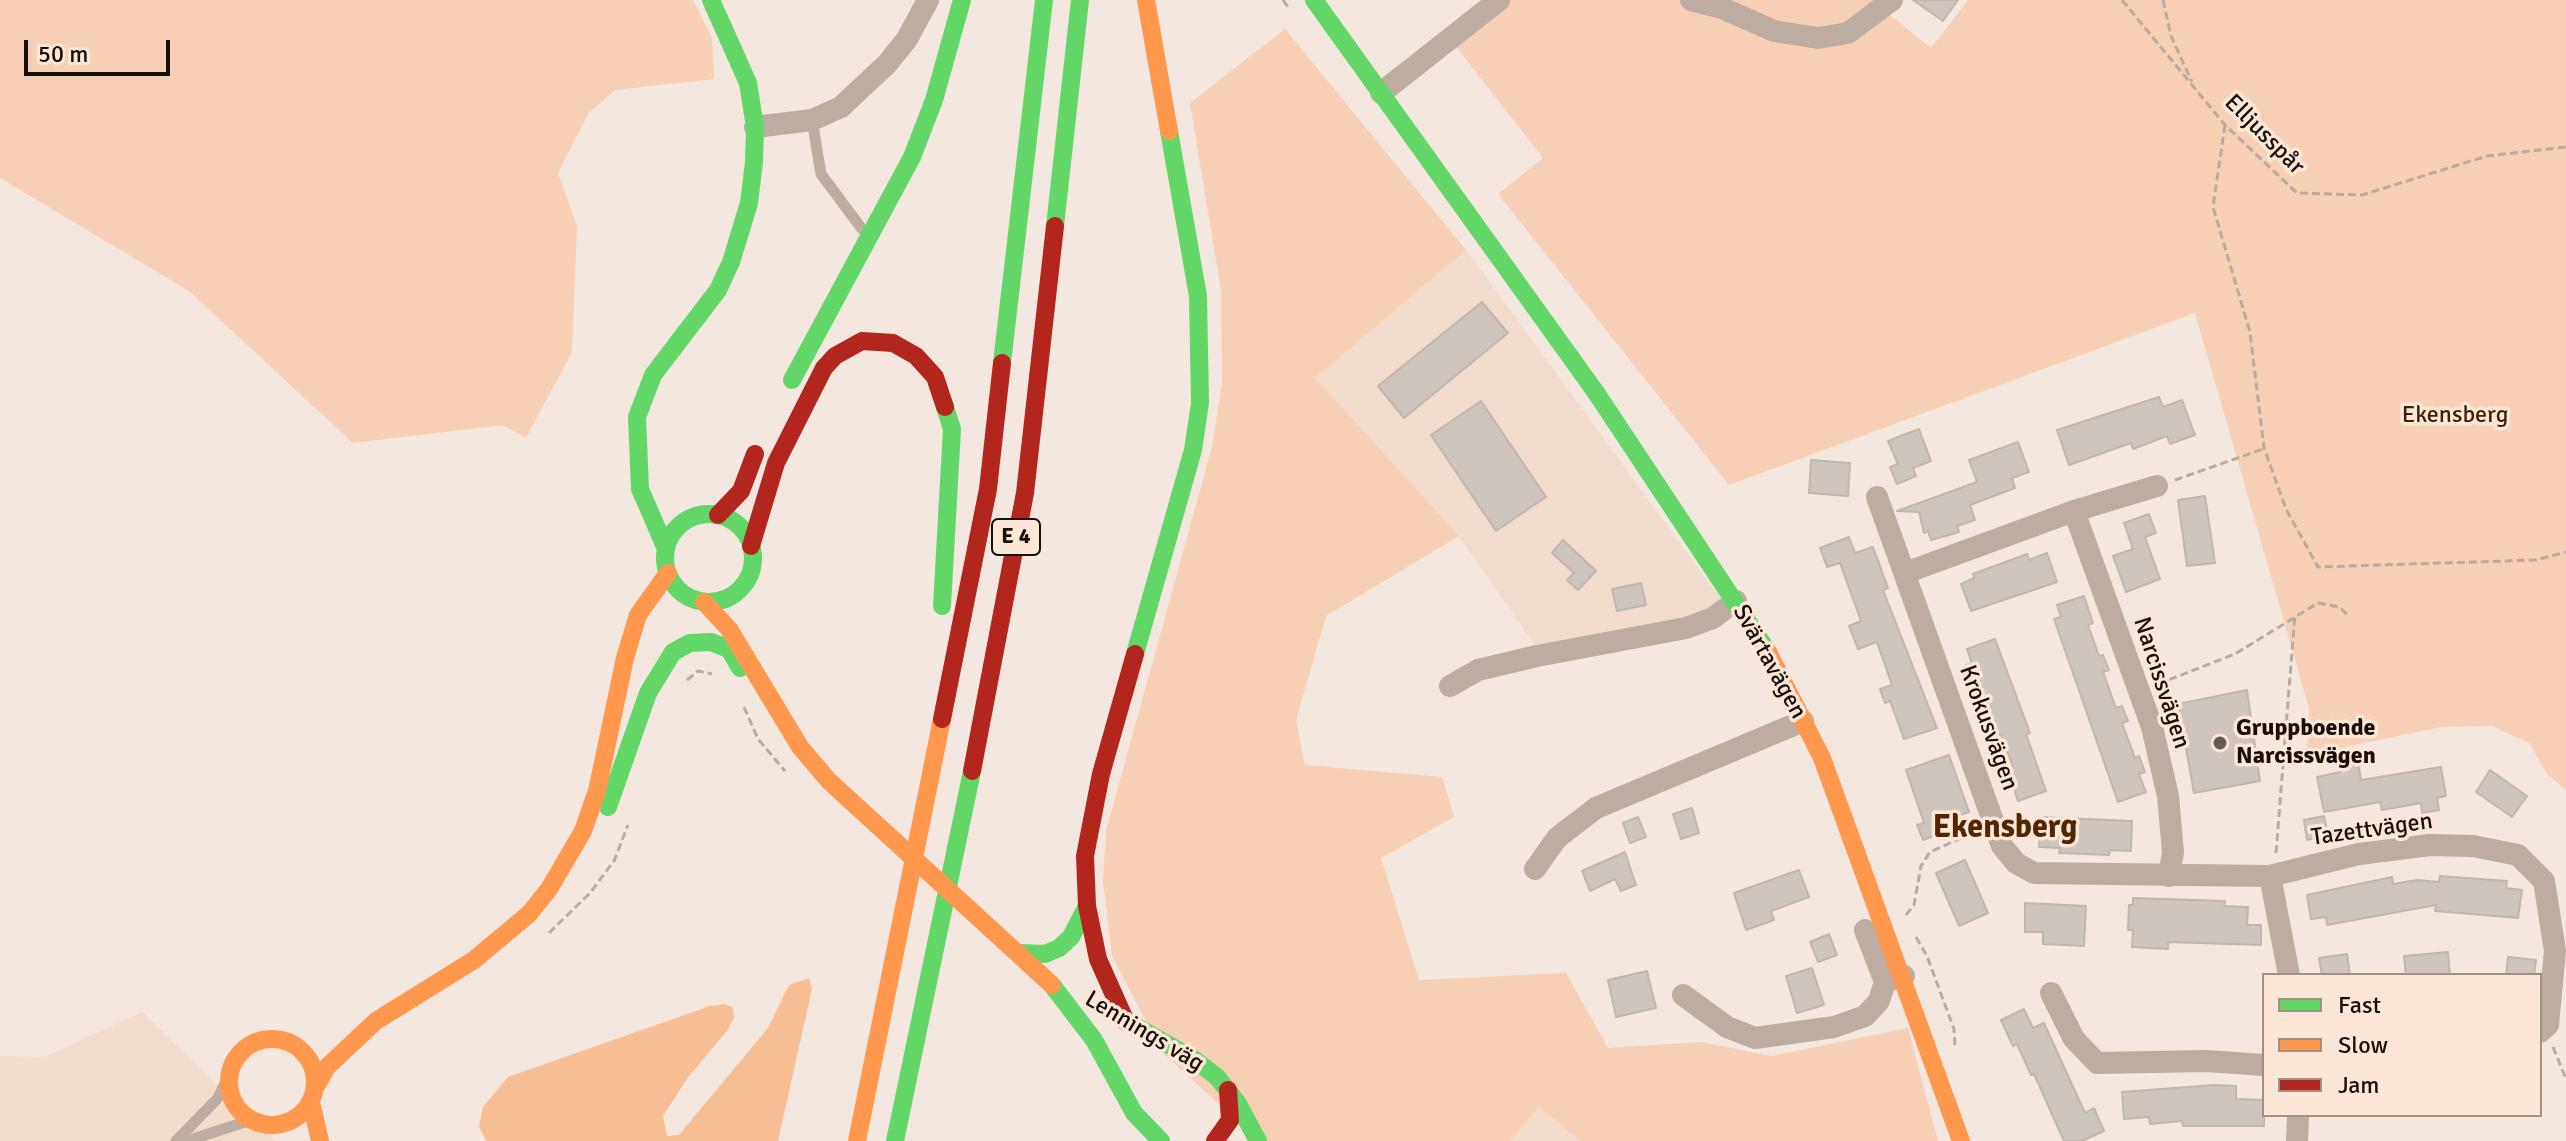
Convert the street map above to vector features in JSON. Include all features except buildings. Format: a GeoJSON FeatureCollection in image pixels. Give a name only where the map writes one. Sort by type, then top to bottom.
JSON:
{"type":"FeatureCollection","features":[{"type":"Feature","properties":{"kind":"main road"},"geometry":{"type":"LineString","coordinates":[[711,0],[748,83],[755,127],[754,162],[742,233],[718,290],[643,394],[637,417],[640,489],[666,549],[668,573],[673,584],[698,600],[729,629],[800,747],[829,781],[1045,976],[1094,1040],[1134,1113],[1161,1141]]}},
{"type":"Feature","properties":{"kind":"main road"},"geometry":{"type":"LineString","coordinates":[[780,401],[870,239],[918,143],[962,0]]}},
{"type":"Feature","properties":{"kind":"main road","name":"E 4"},"geometry":{"type":"LineString","coordinates":[[857,1141],[988,489],[1044,0]]}},
{"type":"Feature","properties":{"kind":"main road","name":"E 4"},"geometry":{"type":"LineString","coordinates":[[895,1141],[968,792],[1025,493],[1080,0]]}},
{"type":"Feature","properties":{"kind":"main road"},"geometry":{"type":"LineString","coordinates":[[1126,1022],[1105,981],[1087,906],[1085,856],[1089,821],[1168,545],[1193,450],[1200,403],[1198,296],[1146,0]]}},
{"type":"Feature","properties":{"kind":"main road","name":"Svärtavägen"},"geometry":{"type":"LineString","coordinates":[[1314,0],[1597,394],[1694,544],[1763,641],[1822,758],[1894,979],[1961,1141]]}},
{"type":"Feature","properties":{"kind":"main road"},"geometry":{"type":"LineString","coordinates":[[751,546],[776,463],[824,368],[835,356],[862,341],[893,343],[916,356],[942,392],[952,429],[930,784]]}},
{"type":"Feature","properties":{"kind":"main road"},"geometry":{"type":"LineString","coordinates":[[718,515],[741,491],[760,443]]}},
{"type":"Feature","properties":{"kind":"main road"},"geometry":{"type":"LineString","coordinates":[[637,467],[669,502],[697,516]]}},
{"type":"Feature","properties":{"kind":"main road"},"geometry":{"type":"LineString","coordinates":[[666,549],[677,528],[697,516],[718,515],[739,526],[751,546],[753,558],[747,581],[748,617],[760,677]]}},
{"type":"Feature","properties":{"kind":"main road"},"geometry":{"type":"LineString","coordinates":[[549,889],[583,831],[597,791],[625,658],[638,615],[651,592],[668,573]]}},
{"type":"Feature","properties":{"kind":"main road"},"geometry":{"type":"LineString","coordinates":[[625,658],[654,620],[678,601],[728,598],[747,581]]}},
{"type":"Feature","properties":{"kind":"main road"},"geometry":{"type":"LineString","coordinates":[[277,1126],[297,1118],[335,1058],[376,1021],[483,953],[529,914],[593,841],[625,767],[648,693],[673,652],[690,643],[711,642],[729,649],[773,732],[792,756],[829,781]]}},
{"type":"Feature","properties":{"kind":"main road"},"geometry":{"type":"LineString","coordinates":[[1020,953],[1045,954],[1059,948],[1071,937],[1087,906]]}},
{"type":"Feature","properties":{"kind":"main road","name":"Lennings väg"},"geometry":{"type":"LineString","coordinates":[[1045,976],[1195,1060],[1228,1090],[1258,1141]]}},
{"type":"Feature","properties":{"kind":"main road"},"geometry":{"type":"LineString","coordinates":[[341,1031],[376,1021]]}},
{"type":"Feature","properties":{"kind":"main road"},"geometry":{"type":"LineString","coordinates":[[292,1141],[277,1126],[251,1120],[238,1109],[230,1094],[228,1077],[233,1062],[256,1042],[319,1038]]}},
{"type":"Feature","properties":{"kind":"main road"},"geometry":{"type":"LineString","coordinates":[[286,1041],[305,1055],[315,1076],[313,1095],[320,1141]]}},
{"type":"Feature","properties":{"kind":"main road"},"geometry":{"type":"LineString","coordinates":[[1215,1141],[1230,1120],[1228,1090]]}},
{"type":"Feature","properties":{"kind":"street"},"geometry":{"type":"LineString","coordinates":[[755,127],[812,120],[841,107],[863,90],[907,39],[928,0]]}},
{"type":"Feature","properties":{"kind":"street"},"geometry":{"type":"LineString","coordinates":[[1381,93],[1499,0]]}},
{"type":"Feature","properties":{"kind":"street"},"geometry":{"type":"LineString","coordinates":[[1691,0],[1722,8],[1774,31],[1818,38],[1848,33],[1892,0]]}},
{"type":"Feature","properties":{"kind":"street"},"geometry":{"type":"LineString","coordinates":[[1905,573],[2074,511],[2157,486]]}},
{"type":"Feature","properties":{"kind":"street","name":"Krokusvägen"},"geometry":{"type":"LineString","coordinates":[[1877,497],[2002,846],[2016,863],[2034,873],[2274,875]]}},
{"type":"Feature","properties":{"kind":"street","name":"Narcissvägen"},"geometry":{"type":"LineString","coordinates":[[2074,511],[2152,727],[2168,796],[2173,852],[2169,876]]}},
{"type":"Feature","properties":{"kind":"street"},"geometry":{"type":"LineString","coordinates":[[1450,686],[1478,670],[1686,628],[1713,618],[1736,601]]}},
{"type":"Feature","properties":{"kind":"street"},"geometry":{"type":"LineString","coordinates":[[1535,869],[1557,838],[1596,808],[1803,721]]}},
{"type":"Feature","properties":{"kind":"street","name":"Tazettvägen"},"geometry":{"type":"LineString","coordinates":[[2274,875],[2359,854],[2430,845],[2473,846],[2518,855],[2544,881],[2561,950],[2548,1025],[2542,1031]]}},
{"type":"Feature","properties":{"kind":"street"},"geometry":{"type":"LineString","coordinates":[[2274,875],[2289,973]]}},
{"type":"Feature","properties":{"kind":"street"},"geometry":{"type":"LineString","coordinates":[[1683,995],[1727,1027],[1755,1038],[1834,1027],[1865,1016],[1894,979],[1865,930]]}},
{"type":"Feature","properties":{"kind":"street"},"geometry":{"type":"LineString","coordinates":[[2051,993],[2074,1039],[2097,1063],[2206,1061],[2262,1065]]}},
{"type":"Feature","properties":{"kind":"street"},"geometry":{"type":"LineString","coordinates":[[2297,1141],[2298,1117]]}},
{"type":"Feature","properties":{"kind":"lane"},"geometry":{"type":"LineString","coordinates":[[812,120],[821,174],[870,239]]}},
{"type":"Feature","properties":{"kind":"lane"},"geometry":{"type":"LineString","coordinates":[[176,1141],[218,1098],[228,1077]]}},
{"type":"Feature","properties":{"kind":"lane"},"geometry":{"type":"LineString","coordinates":[[187,1141],[251,1120]]}},
{"type":"Feature","properties":{"kind":"path","name":"Elljusspår"},"geometry":{"type":"LineString","coordinates":[[2122,0],[2225,125],[2297,193],[2362,195],[2487,156],[2566,147]]}},
{"type":"Feature","properties":{"kind":"path"},"geometry":{"type":"LineString","coordinates":[[2163,0],[2171,36],[2195,89]]}},
{"type":"Feature","properties":{"kind":"path"},"geometry":{"type":"LineString","coordinates":[[2225,125],[2213,207],[2250,332],[2264,448],[2286,509],[2318,567],[2536,560],[2566,552]]}},
{"type":"Feature","properties":{"kind":"path"},"geometry":{"type":"LineString","coordinates":[[2157,486],[2264,448]]}},
{"type":"Feature","properties":{"kind":"path"},"geometry":{"type":"LineString","coordinates":[[2140,692],[2235,654],[2295,614],[2318,603],[2339,607],[2349,616]]}},
{"type":"Feature","properties":{"kind":"path"},"geometry":{"type":"LineString","coordinates":[[2274,875],[2275,831],[2295,614]]}},
{"type":"Feature","properties":{"kind":"path"},"geometry":{"type":"LineString","coordinates":[[686,680],[698,671],[705,671],[723,681]]}},
{"type":"Feature","properties":{"kind":"path"},"geometry":{"type":"LineString","coordinates":[[738,698],[758,739],[783,770],[795,778]]}},
{"type":"Feature","properties":{"kind":"path"},"geometry":{"type":"LineString","coordinates":[[540,940],[590,893],[614,861],[628,824]]}},
{"type":"Feature","properties":{"kind":"path"},"geometry":{"type":"LineString","coordinates":[[1904,917],[1914,905],[1921,866],[1930,852],[1948,841],[1980,830],[1997,830]]}},
{"type":"Feature","properties":{"kind":"path"},"geometry":{"type":"LineString","coordinates":[[1927,956],[1954,1029]]}},
{"type":"Feature","properties":{"kind":"path"},"geometry":{"type":"LineString","coordinates":[[2542,1031],[2566,1079]]}},
{"type":"Feature","properties":{"kind":"shaded area"},"geometry":{"type":"Polygon","coordinates":[[[1466,250],[1723,602],[1687,622],[1537,648],[1459,536],[1314,378],[1466,250]]]}},
{"type":"Feature","properties":{"kind":"shaded area"},"geometry":{"type":"Polygon","coordinates":[[[809,978],[812,989],[778,1141],[486,1141],[479,1126],[483,1107],[508,1077],[710,1006],[725,1004],[733,1008],[734,1017],[727,1031],[689,1076],[663,1116],[667,1136],[679,1135],[768,1028],[789,985],[809,978]]]}},
{"type":"Feature","properties":{"kind":"shaded area"},"geometry":{"type":"Polygon","coordinates":[[[142,1012],[276,1141],[0,1141],[0,1056],[45,1057],[142,1012]]]}},
{"type":"Feature","properties":{"kind":"shaded area"},"geometry":{"type":"Polygon","coordinates":[[[1539,1107],[1580,1141],[1510,1141],[1539,1107]]]}},
{"type":"Feature","properties":{"kind":"green space"},"geometry":{"type":"Polygon","coordinates":[[[0,0],[693,0],[712,38],[714,79],[615,90],[588,114],[558,173],[577,226],[572,352],[526,438],[503,425],[353,443],[189,291],[0,178],[0,0]]]}},
{"type":"Feature","properties":{"kind":"green space"},"geometry":{"type":"Polygon","coordinates":[[[1499,0],[1871,0],[1931,48],[1968,0],[2566,0],[2566,790],[2547,774],[2529,743],[2492,726],[2441,727],[2307,755],[2309,708],[2195,313],[1729,485],[1498,194],[1543,158],[1450,39],[1499,0]]]}},
{"type":"Feature","properties":{"kind":"green space"},"geometry":{"type":"Polygon","coordinates":[[[1285,29],[1466,250],[1315,378],[1459,536],[1326,616],[1296,720],[1305,765],[1442,777],[1454,817],[1381,858],[1419,980],[1566,973],[1608,1048],[1701,1042],[1772,1056],[1908,1028],[1938,1141],[1580,1141],[1539,1107],[1510,1141],[1259,1141],[1162,1052],[1112,956],[1103,881],[1106,831],[1212,447],[1222,383],[1221,291],[1190,103],[1285,29]]]}},
{"type":"Feature","properties":{"kind":"traffic: fast"},"geometry":{"type":"LineString","coordinates":[[666,549],[640,489],[637,417],[653,375],[718,290],[731,262],[749,203],[754,162],[755,127],[748,83],[711,0]]}},
{"type":"Feature","properties":{"kind":"traffic: fast"},"geometry":{"type":"LineString","coordinates":[[792,380],[912,157],[934,100],[962,0]]}},
{"type":"Feature","properties":{"kind":"traffic: fast"},"geometry":{"type":"LineString","coordinates":[[1002,363],[1044,0]]}},
{"type":"Feature","properties":{"kind":"traffic: fast"},"geometry":{"type":"LineString","coordinates":[[1055,226],[1080,0]]}},
{"type":"Feature","properties":{"kind":"traffic: fast"},"geometry":{"type":"LineString","coordinates":[[1314,0],[1597,394],[1768,652]]}},
{"type":"Feature","properties":{"kind":"traffic: fast"},"geometry":{"type":"LineString","coordinates":[[1135,654],[1193,450],[1200,403],[1198,296],[1169,131]]}},
{"type":"Feature","properties":{"kind":"traffic: fast"},"geometry":{"type":"LineString","coordinates":[[942,606],[952,429],[945,407]]}},
{"type":"Feature","properties":{"kind":"traffic: fast"},"geometry":{"type":"LineString","coordinates":[[709,514],[726,518],[740,527],[749,541],[753,558],[749,575],[740,589],[726,598],[709,602],[692,598],[678,589],[669,575],[665,558],[669,541],[678,527],[692,518],[709,514]]}},
{"type":"Feature","properties":{"kind":"traffic: fast"},"geometry":{"type":"LineString","coordinates":[[608,807],[648,693],[673,652],[690,643],[711,642],[729,649],[740,668]]}},
{"type":"Feature","properties":{"kind":"traffic: fast"},"geometry":{"type":"LineString","coordinates":[[895,1141],[972,771]]}},
{"type":"Feature","properties":{"kind":"traffic: fast"},"geometry":{"type":"LineString","coordinates":[[1020,953],[1045,954],[1059,948],[1071,937],[1087,906]]}},
{"type":"Feature","properties":{"kind":"traffic: fast"},"geometry":{"type":"LineString","coordinates":[[1052,985],[1094,1040],[1134,1113],[1161,1141]]}},
{"type":"Feature","properties":{"kind":"traffic: fast"},"geometry":{"type":"LineString","coordinates":[[1108,1010],[1195,1060],[1217,1077],[1237,1102],[1258,1141]]}},
{"type":"Feature","properties":{"kind":"traffic: slow"},"geometry":{"type":"LineString","coordinates":[[1146,0],[1169,131]]}},
{"type":"Feature","properties":{"kind":"traffic: slow"},"geometry":{"type":"LineString","coordinates":[[315,1088],[327,1067],[376,1021],[474,960],[529,914],[549,889],[583,831],[597,791],[625,658],[638,615],[668,573]]}},
{"type":"Feature","properties":{"kind":"traffic: slow"},"geometry":{"type":"LineString","coordinates":[[704,602],[729,629],[800,747],[829,781],[1052,985]]}},
{"type":"Feature","properties":{"kind":"traffic: slow"},"geometry":{"type":"LineString","coordinates":[[1768,652],[1822,758],[1961,1141]]}},
{"type":"Feature","properties":{"kind":"traffic: slow"},"geometry":{"type":"LineString","coordinates":[[857,1141],[942,719]]}},
{"type":"Feature","properties":{"kind":"traffic: slow"},"geometry":{"type":"LineString","coordinates":[[272,1039],[289,1042],[303,1051],[312,1065],[315,1082],[312,1099],[303,1113],[289,1122],[272,1125],[255,1122],[241,1113],[232,1099],[229,1082],[232,1065],[241,1051],[255,1042],[272,1039]]}},
{"type":"Feature","properties":{"kind":"traffic: slow"},"geometry":{"type":"LineString","coordinates":[[311,1102],[320,1141]]}},
{"type":"Feature","properties":{"kind":"traffic: jam"},"geometry":{"type":"LineString","coordinates":[[972,771],[1025,493],[1055,226]]}},
{"type":"Feature","properties":{"kind":"traffic: jam"},"geometry":{"type":"LineString","coordinates":[[751,546],[776,463],[824,368],[835,356],[862,341],[893,343],[916,356],[935,377],[945,407]]}},
{"type":"Feature","properties":{"kind":"traffic: jam"},"geometry":{"type":"LineString","coordinates":[[942,719],[988,489],[1002,363]]}},
{"type":"Feature","properties":{"kind":"traffic: jam"},"geometry":{"type":"LineString","coordinates":[[718,515],[741,491],[755,454]]}},
{"type":"Feature","properties":{"kind":"traffic: jam"},"geometry":{"type":"LineString","coordinates":[[1126,1022],[1098,959],[1087,906],[1085,856],[1101,774],[1135,654]]}},
{"type":"Feature","properties":{"kind":"traffic: jam"},"geometry":{"type":"LineString","coordinates":[[1215,1141],[1230,1120],[1228,1090]]}},
{"type":"Feature","properties":{"kind":"place","name":"Gruppboende Narcissvägen"},"geometry":{"type":"Point","coordinates":[2220,743]}},
{"type":"Feature","properties":{"kind":"district","name":"Ekensberg"},"geometry":{"type":"Point","coordinates":[2005,829]}}]}
